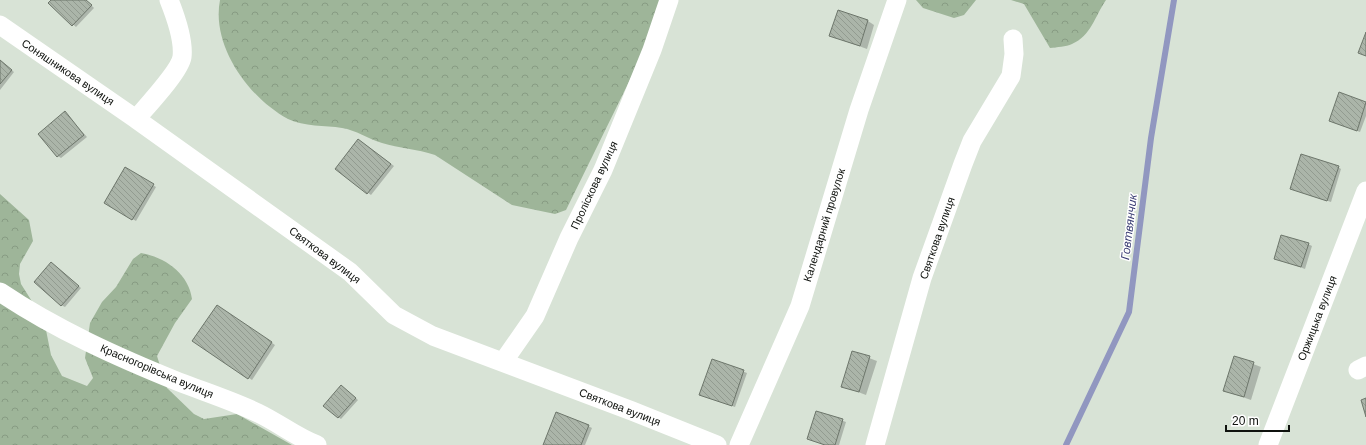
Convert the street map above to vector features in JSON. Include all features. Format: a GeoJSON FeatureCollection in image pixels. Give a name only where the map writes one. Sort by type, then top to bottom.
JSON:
{"type":"FeatureCollection","features":[{"type":"Feature","properties":{"kind":"street"},"geometry":{"type":"LineString","coordinates":[[136,118],[171,77],[182,57],[177,21],[169,0]]}},
{"type":"Feature","properties":{"kind":"street","name":"Проліскова вулиця"},"geometry":{"type":"LineString","coordinates":[[503,362],[535,316],[569,238],[603,170],[652,50],[669,0]]}},
{"type":"Feature","properties":{"kind":"street","name":"Календарний провулок"},"geometry":{"type":"LineString","coordinates":[[740,445],[800,306],[859,110],[897,0]]}},
{"type":"Feature","properties":{"kind":"street","name":"Соняшникова вулиця"},"geometry":{"type":"LineString","coordinates":[[0,25],[136,118]]}},
{"type":"Feature","properties":{"kind":"street","name":"Святкова вулиця"},"geometry":{"type":"LineString","coordinates":[[875,445],[922,278],[963,164],[972,141],[1011,76],[1014,54],[1013,39]]}},
{"type":"Feature","properties":{"kind":"street","name":"Святкова вулиця"},"geometry":{"type":"LineString","coordinates":[[136,118],[350,272],[394,315],[433,336],[717,445]]}},
{"type":"Feature","properties":{"kind":"street","name":"Оржицька вулиця"},"geometry":{"type":"LineString","coordinates":[[1268,445],[1366,191]]}},
{"type":"Feature","properties":{"kind":"street","name":"Красногорівська вулиця"},"geometry":{"type":"LineString","coordinates":[[0,292],[34,315],[79,338],[177,381],[259,413],[300,438],[317,445]]}},
{"type":"Feature","properties":{"kind":"green space"},"geometry":{"type":"Polygon","coordinates":[[[220,0],[660,0],[649,41],[566,210],[555,214],[512,205],[435,155],[382,143],[347,129],[308,125],[288,119],[260,98],[236,69],[227,52],[221,35],[219,17],[220,0]]]}},
{"type":"Feature","properties":{"kind":"green space"},"geometry":{"type":"Polygon","coordinates":[[[916,0],[976,0],[964,15],[954,18],[923,8],[916,0]]]}},
{"type":"Feature","properties":{"kind":"green space"},"geometry":{"type":"Polygon","coordinates":[[[1011,0],[1106,0],[1084,36],[1070,45],[1050,48],[1024,4],[1011,0]]]}},
{"type":"Feature","properties":{"kind":"green space"},"geometry":{"type":"Polygon","coordinates":[[[0,194],[29,220],[33,241],[20,264],[19,274],[21,284],[33,303],[42,310],[51,355],[62,376],[87,386],[93,378],[85,358],[90,323],[102,302],[116,287],[133,259],[141,253],[150,255],[167,263],[181,275],[190,290],[192,299],[175,323],[157,356],[167,388],[194,414],[204,419],[237,414],[292,445],[0,445],[0,194]]]}},
{"type":"Feature","properties":{"kind":"building"},"geometry":{"type":"Polygon","coordinates":[[[51,0],[86,0],[92,5],[72,26],[48,3],[51,0]]]}},
{"type":"Feature","properties":{"kind":"building"},"geometry":{"type":"Polygon","coordinates":[[[838,10],[868,20],[860,46],[829,36],[838,10]]]}},
{"type":"Feature","properties":{"kind":"building"},"geometry":{"type":"Polygon","coordinates":[[[1366,32],[1366,56],[1358,53],[1366,32]]]}},
{"type":"Feature","properties":{"kind":"building"},"geometry":{"type":"Polygon","coordinates":[[[0,60],[12,70],[0,84],[0,60]]]}},
{"type":"Feature","properties":{"kind":"building"},"geometry":{"type":"Polygon","coordinates":[[[1339,92],[1366,102],[1357,131],[1329,121],[1339,92]]]}},
{"type":"Feature","properties":{"kind":"building"},"geometry":{"type":"Polygon","coordinates":[[[65,111],[84,135],[57,157],[38,134],[65,111]]]}},
{"type":"Feature","properties":{"kind":"building"},"geometry":{"type":"Polygon","coordinates":[[[358,139],[391,164],[367,194],[335,169],[358,139]]]}},
{"type":"Feature","properties":{"kind":"building"},"geometry":{"type":"Polygon","coordinates":[[[1301,154],[1339,166],[1327,201],[1290,189],[1301,154]]]}},
{"type":"Feature","properties":{"kind":"building"},"geometry":{"type":"Polygon","coordinates":[[[125,167],[154,184],[132,220],[104,203],[125,167]]]}},
{"type":"Feature","properties":{"kind":"building"},"geometry":{"type":"Polygon","coordinates":[[[1281,235],[1309,243],[1301,267],[1274,259],[1281,235]]]}},
{"type":"Feature","properties":{"kind":"building"},"geometry":{"type":"Polygon","coordinates":[[[51,262],[79,286],[61,306],[34,282],[51,262]]]}},
{"type":"Feature","properties":{"kind":"building"},"geometry":{"type":"Polygon","coordinates":[[[217,305],[272,342],[248,379],[192,341],[217,305]]]}},
{"type":"Feature","properties":{"kind":"building"},"geometry":{"type":"Polygon","coordinates":[[[852,351],[870,356],[859,392],[841,387],[852,351]]]}},
{"type":"Feature","properties":{"kind":"building"},"geometry":{"type":"Polygon","coordinates":[[[1234,356],[1254,362],[1244,397],[1223,391],[1234,356]]]}},
{"type":"Feature","properties":{"kind":"building"},"geometry":{"type":"Polygon","coordinates":[[[712,359],[744,370],[732,406],[699,395],[712,359]]]}},
{"type":"Feature","properties":{"kind":"building"},"geometry":{"type":"Polygon","coordinates":[[[341,385],[356,398],[338,418],[323,406],[341,385]]]}},
{"type":"Feature","properties":{"kind":"building"},"geometry":{"type":"Polygon","coordinates":[[[1366,398],[1366,417],[1361,400],[1366,398]]]}},
{"type":"Feature","properties":{"kind":"building"},"geometry":{"type":"Polygon","coordinates":[[[816,411],[843,419],[835,445],[825,445],[807,439],[816,411]]]}},
{"type":"Feature","properties":{"kind":"building"},"geometry":{"type":"Polygon","coordinates":[[[556,412],[589,425],[581,445],[543,445],[556,412]]]}},
{"type":"Feature","properties":{"kind":"waterway","name":"Говтвянчик"},"geometry":{"type":"LineString","coordinates":[[1066,445],[1129,312],[1151,138],[1174,0]]}}]}
